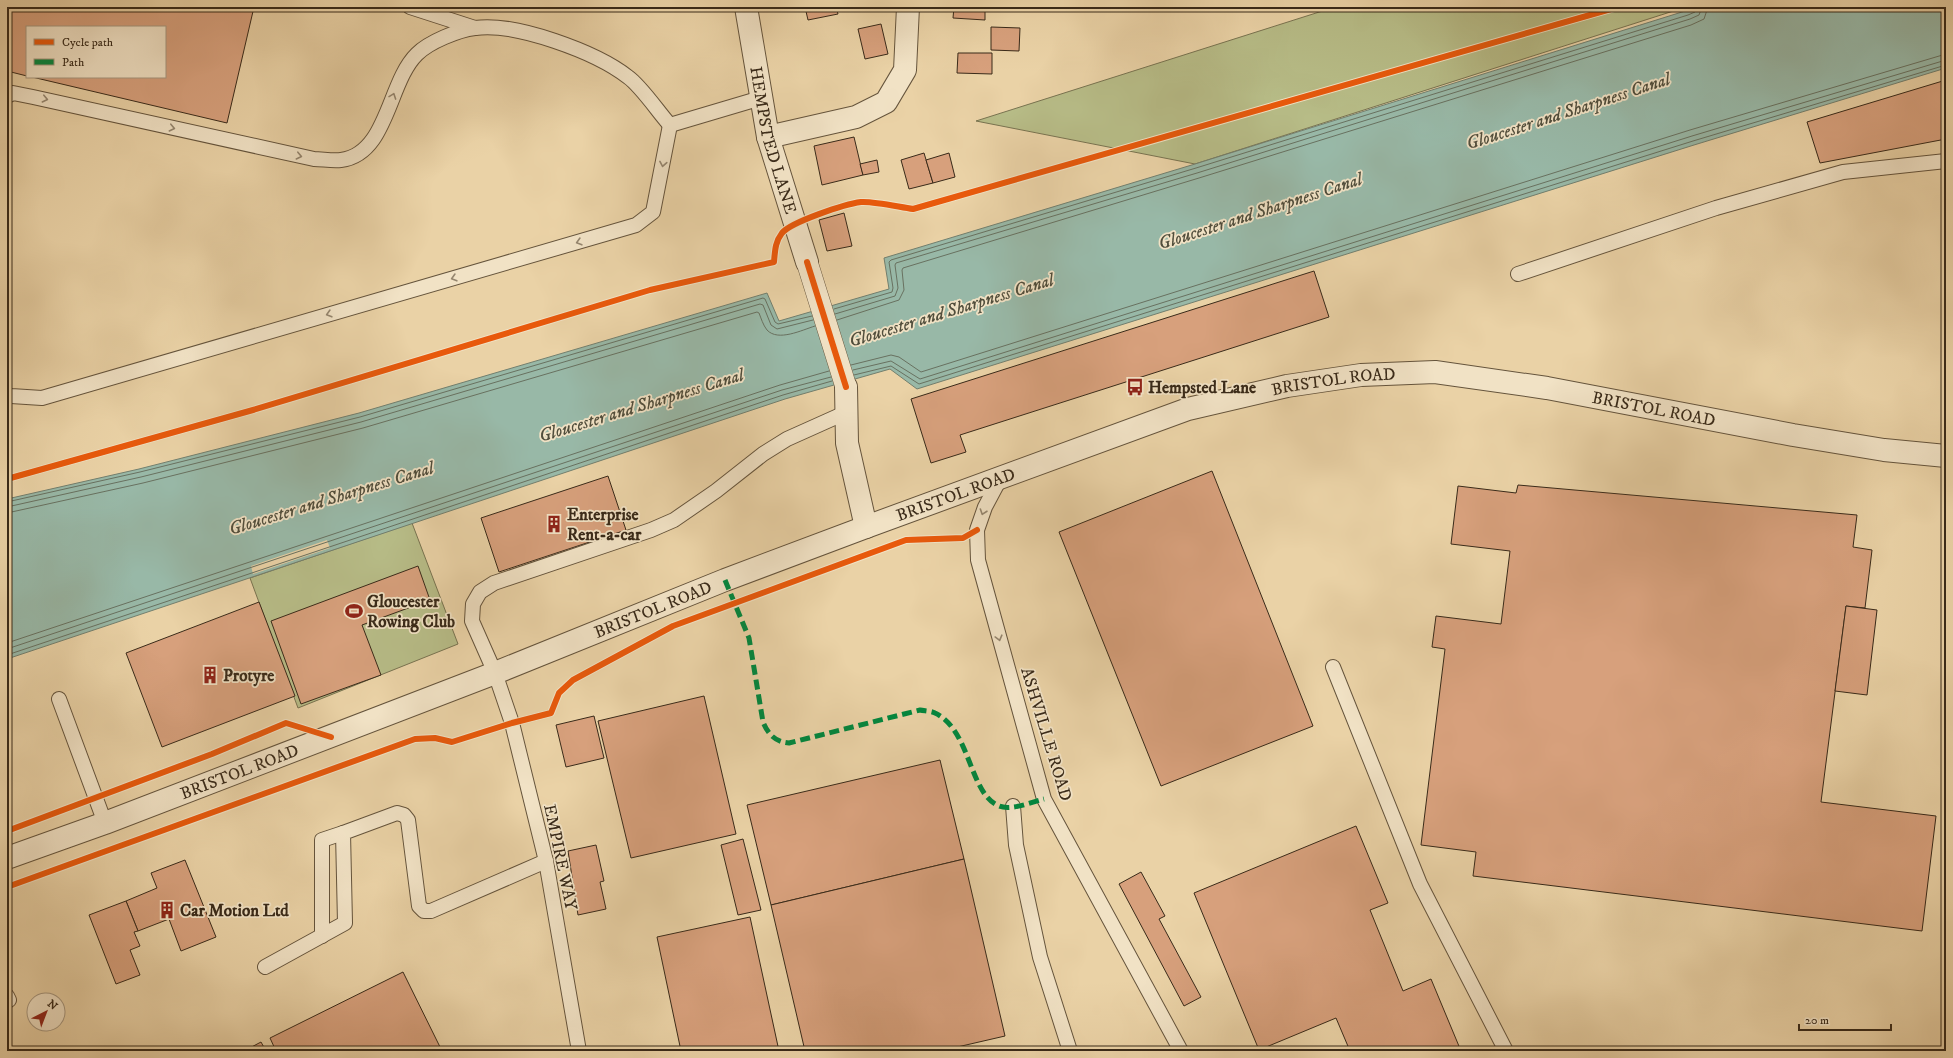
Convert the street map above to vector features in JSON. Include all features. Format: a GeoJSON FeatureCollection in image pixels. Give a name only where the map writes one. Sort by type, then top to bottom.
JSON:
{"type":"FeatureCollection","features":[{"type":"Feature","properties":{"kind":"street","name":"HEMPSTED LANE"},"geometry":{"type":"LineString","coordinates":[[746,7],[768,136],[845,384],[847,443],[866,527]]}},
{"type":"Feature","properties":{"kind":"street"},"geometry":{"type":"LineString","coordinates":[[768,136],[856,117],[886,102],[905,70],[908,7]]}},
{"type":"Feature","properties":{"kind":"street","name":"BRISTOL ROAD"},"geometry":{"type":"LineString","coordinates":[[7,858],[105,823],[495,673],[725,580],[1001,477],[1188,409],[1287,386],[1361,375],[1434,372],[1547,388],[1793,435],[1884,450],[1946,456]]}},
{"type":"Feature","properties":{"kind":"lane"},"geometry":{"type":"LineString","coordinates":[[410,7],[475,28],[508,29],[553,40],[596,58],[629,77],[670,125]]}},
{"type":"Feature","properties":{"kind":"lane"},"geometry":{"type":"LineString","coordinates":[[9,94],[314,159],[341,160],[363,152],[377,134],[389,109],[399,81],[417,54],[444,37],[475,28]]}},
{"type":"Feature","properties":{"kind":"lane"},"geometry":{"type":"LineString","coordinates":[[670,125],[761,98]]}},
{"type":"Feature","properties":{"kind":"lane"},"geometry":{"type":"LineString","coordinates":[[7,395],[42,398],[636,225],[653,212],[670,125]]}},
{"type":"Feature","properties":{"kind":"lane"},"geometry":{"type":"LineString","coordinates":[[1518,274],[1716,208],[1843,172],[1946,161]]}},
{"type":"Feature","properties":{"kind":"lane","name":"EMPIRE WAY"},"geometry":{"type":"LineString","coordinates":[[579,1051],[546,861],[512,723],[495,673],[472,621],[473,604],[480,592],[494,584],[651,530],[674,520],[716,492],[763,454],[787,439],[845,413]]}},
{"type":"Feature","properties":{"kind":"lane","name":"ASHVILLE ROAD"},"geometry":{"type":"LineString","coordinates":[[1001,477],[985,507],[977,530],[978,560],[1044,799],[1181,1051]]}},
{"type":"Feature","properties":{"kind":"lane"},"geometry":{"type":"LineString","coordinates":[[1333,667],[1420,884],[1506,1051]]}},
{"type":"Feature","properties":{"kind":"lane"},"geometry":{"type":"LineString","coordinates":[[59,699],[105,823]]}},
{"type":"Feature","properties":{"kind":"lane"},"geometry":{"type":"LineString","coordinates":[[1013,806],[1016,844],[1040,957],[1070,1051]]}},
{"type":"Feature","properties":{"kind":"lane"},"geometry":{"type":"LineString","coordinates":[[322,936],[322,840],[398,813],[408,820],[419,906],[424,911],[432,911],[546,861]]}},
{"type":"Feature","properties":{"kind":"lane"},"geometry":{"type":"LineString","coordinates":[[265,967],[345,922],[343,833]]}},
{"type":"Feature","properties":{"kind":"green space"},"geometry":{"type":"Polygon","coordinates":[[[1335,7],[1686,7],[1195,164],[976,121],[1335,7]]]}},
{"type":"Feature","properties":{"kind":"green space","name":"Gloucester Rowing Club"},"geometry":{"type":"Polygon","coordinates":[[[412,523],[458,644],[298,708],[250,578],[412,523]]]}},
{"type":"Feature","properties":{"kind":"water","name":"Gloucester and Sharpness Canal"},"geometry":{"type":"Polygon","coordinates":[[[1698,7],[1946,7],[1946,68],[1694,145],[917,389],[890,369],[785,399],[7,659],[7,499],[139,469],[359,413],[767,293],[779,321],[889,289],[884,258],[1195,164],[1698,7]]]}},
{"type":"Feature","properties":{"kind":"pier"},"geometry":{"type":"Polygon","coordinates":[[[327,540],[330,548],[253,574],[251,566],[327,540]]]}},
{"type":"Feature","properties":{"kind":"building"},"geometry":{"type":"Polygon","coordinates":[[[7,7],[254,7],[227,123],[36,78],[166,78],[166,26],[26,26],[26,76],[7,71],[7,7]]]}},
{"type":"Feature","properties":{"kind":"building"},"geometry":{"type":"Polygon","coordinates":[[[805,7],[836,7],[838,14],[808,20],[805,7]]]}},
{"type":"Feature","properties":{"kind":"building"},"geometry":{"type":"Polygon","coordinates":[[[954,7],[985,7],[985,20],[953,18],[954,7]]]}},
{"type":"Feature","properties":{"kind":"building"},"geometry":{"type":"Polygon","coordinates":[[[881,24],[888,54],[865,59],[858,29],[881,24]]]}},
{"type":"Feature","properties":{"kind":"building"},"geometry":{"type":"Polygon","coordinates":[[[991,27],[1020,28],[1019,51],[991,50],[991,27]]]}},
{"type":"Feature","properties":{"kind":"building"},"geometry":{"type":"Polygon","coordinates":[[[958,53],[992,53],[992,74],[957,73],[958,53]]]}},
{"type":"Feature","properties":{"kind":"building"},"geometry":{"type":"Polygon","coordinates":[[[1946,80],[1946,139],[1820,163],[1807,122],[1946,80]]]}},
{"type":"Feature","properties":{"kind":"building"},"geometry":{"type":"Polygon","coordinates":[[[854,137],[863,175],[822,185],[814,146],[854,137]]]}},
{"type":"Feature","properties":{"kind":"building"},"geometry":{"type":"Polygon","coordinates":[[[924,153],[933,183],[909,189],[901,160],[924,153]]]}},
{"type":"Feature","properties":{"kind":"building"},"geometry":{"type":"Polygon","coordinates":[[[949,153],[955,177],[933,183],[926,160],[949,153]]]}},
{"type":"Feature","properties":{"kind":"building"},"geometry":{"type":"Polygon","coordinates":[[[877,160],[879,172],[863,175],[860,164],[877,160]]]}},
{"type":"Feature","properties":{"kind":"building"},"geometry":{"type":"Polygon","coordinates":[[[844,213],[852,246],[827,251],[819,220],[844,213]]]}},
{"type":"Feature","properties":{"kind":"building"},"geometry":{"type":"Polygon","coordinates":[[[1314,271],[1329,317],[960,435],[966,452],[931,463],[911,399],[1314,271]]]}},
{"type":"Feature","properties":{"kind":"building"},"geometry":{"type":"Polygon","coordinates":[[[1212,471],[1313,726],[1161,786],[1059,532],[1212,471]]]}},
{"type":"Feature","properties":{"kind":"building","name":"Enterprise Rent-a-car"},"geometry":{"type":"Polygon","coordinates":[[[608,476],[626,530],[499,572],[481,518],[608,476]]]}},
{"type":"Feature","properties":{"kind":"building"},"geometry":{"type":"Polygon","coordinates":[[[1518,485],[1857,515],[1853,547],[1872,550],[1865,608],[1846,606],[1821,802],[1936,816],[1922,931],[1473,876],[1476,852],[1421,845],[1445,649],[1432,647],[1436,616],[1501,624],[1510,551],[1451,544],[1458,486],[1516,493],[1518,485]]]}},
{"type":"Feature","properties":{"kind":"building","name":"Gloucester Rowing Club"},"geometry":{"type":"Polygon","coordinates":[[[418,566],[430,600],[362,625],[381,675],[301,704],[271,621],[418,566]]]}},
{"type":"Feature","properties":{"kind":"building","name":"Protyre"},"geometry":{"type":"Polygon","coordinates":[[[259,602],[295,696],[162,747],[126,653],[259,602]]]}},
{"type":"Feature","properties":{"kind":"building"},"geometry":{"type":"Polygon","coordinates":[[[1846,606],[1877,610],[1867,695],[1835,691],[1846,606]]]}},
{"type":"Feature","properties":{"kind":"building"},"geometry":{"type":"Polygon","coordinates":[[[704,696],[736,834],[631,858],[598,721],[704,696]]]}},
{"type":"Feature","properties":{"kind":"building"},"geometry":{"type":"Polygon","coordinates":[[[594,716],[604,758],[566,767],[556,725],[594,716]]]}},
{"type":"Feature","properties":{"kind":"building"},"geometry":{"type":"Polygon","coordinates":[[[940,760],[964,859],[771,905],[747,805],[940,760]]]}},
{"type":"Feature","properties":{"kind":"building"},"geometry":{"type":"Polygon","coordinates":[[[1356,826],[1388,903],[1370,910],[1403,991],[1431,979],[1461,1051],[1350,1051],[1336,1018],[1259,1050],[1194,893],[1356,826]]]}},
{"type":"Feature","properties":{"kind":"building"},"geometry":{"type":"Polygon","coordinates":[[[743,839],[761,910],[738,915],[721,845],[743,839]]]}},
{"type":"Feature","properties":{"kind":"building"},"geometry":{"type":"Polygon","coordinates":[[[596,845],[604,881],[600,882],[606,909],[578,915],[568,851],[596,845]]]}},
{"type":"Feature","properties":{"kind":"building"},"geometry":{"type":"Polygon","coordinates":[[[964,859],[1005,1036],[940,1051],[805,1051],[771,905],[964,859]]]}},
{"type":"Feature","properties":{"kind":"building","name":"Car Motion Ltd"},"geometry":{"type":"Polygon","coordinates":[[[185,860],[216,937],[181,951],[169,919],[138,931],[126,901],[157,888],[151,873],[185,860]]]}},
{"type":"Feature","properties":{"kind":"building"},"geometry":{"type":"Polygon","coordinates":[[[1141,872],[1165,916],[1159,919],[1201,997],[1184,1006],[1119,884],[1141,872]]]}},
{"type":"Feature","properties":{"kind":"building"},"geometry":{"type":"Polygon","coordinates":[[[126,901],[138,931],[134,932],[140,946],[130,950],[140,975],[116,984],[89,915],[126,901]]]}},
{"type":"Feature","properties":{"kind":"building"},"geometry":{"type":"Polygon","coordinates":[[[750,917],[779,1051],[681,1051],[657,937],[750,917]]]}},
{"type":"Feature","properties":{"kind":"building"},"geometry":{"type":"Polygon","coordinates":[[[403,972],[442,1051],[276,1051],[270,1038],[403,972]]]}},
{"type":"Feature","properties":{"kind":"building"},"geometry":{"type":"Polygon","coordinates":[[[261,1042],[266,1051],[244,1051],[261,1042]]]}},
{"type":"Feature","properties":{"kind":"marked path"},"geometry":{"type":"LineString","coordinates":[[725,580],[749,638],[763,722],[773,737],[780,741],[789,743],[920,710],[932,712],[947,721],[956,733],[981,789],[989,799],[999,806],[1004,807],[1022,806],[1044,799]]}},
{"type":"Feature","properties":{"kind":"cycle path"},"geometry":{"type":"LineString","coordinates":[[7,479],[253,410],[650,290],[774,262],[778,240],[782,233],[787,229],[819,214],[853,203],[879,203],[913,209],[1618,7]]}},
{"type":"Feature","properties":{"kind":"cycle path"},"geometry":{"type":"LineString","coordinates":[[807,262],[846,387]]}},
{"type":"Feature","properties":{"kind":"cycle path"},"geometry":{"type":"LineString","coordinates":[[7,887],[415,739],[435,738],[452,742],[512,723],[551,713],[559,693],[573,680],[673,626],[906,540],[963,538],[977,530]]}},
{"type":"Feature","properties":{"kind":"cycle path"},"geometry":{"type":"LineString","coordinates":[[7,831],[212,754],[286,723],[331,737]]}},
{"type":"Feature","properties":{"kind":"place","name":"Hempsted Lane"},"geometry":{"type":"Point","coordinates":[1135,387]}},
{"type":"Feature","properties":{"kind":"place","name":"Enterprise Rent-a-car"},"geometry":{"type":"Point","coordinates":[554,524]}},
{"type":"Feature","properties":{"kind":"place","name":"Gloucester Rowing Club"},"geometry":{"type":"Point","coordinates":[354,611]}},
{"type":"Feature","properties":{"kind":"place","name":"Protyre"},"geometry":{"type":"Point","coordinates":[210,675]}},
{"type":"Feature","properties":{"kind":"place","name":"Car Motion Ltd"},"geometry":{"type":"Point","coordinates":[167,910]}}]}
